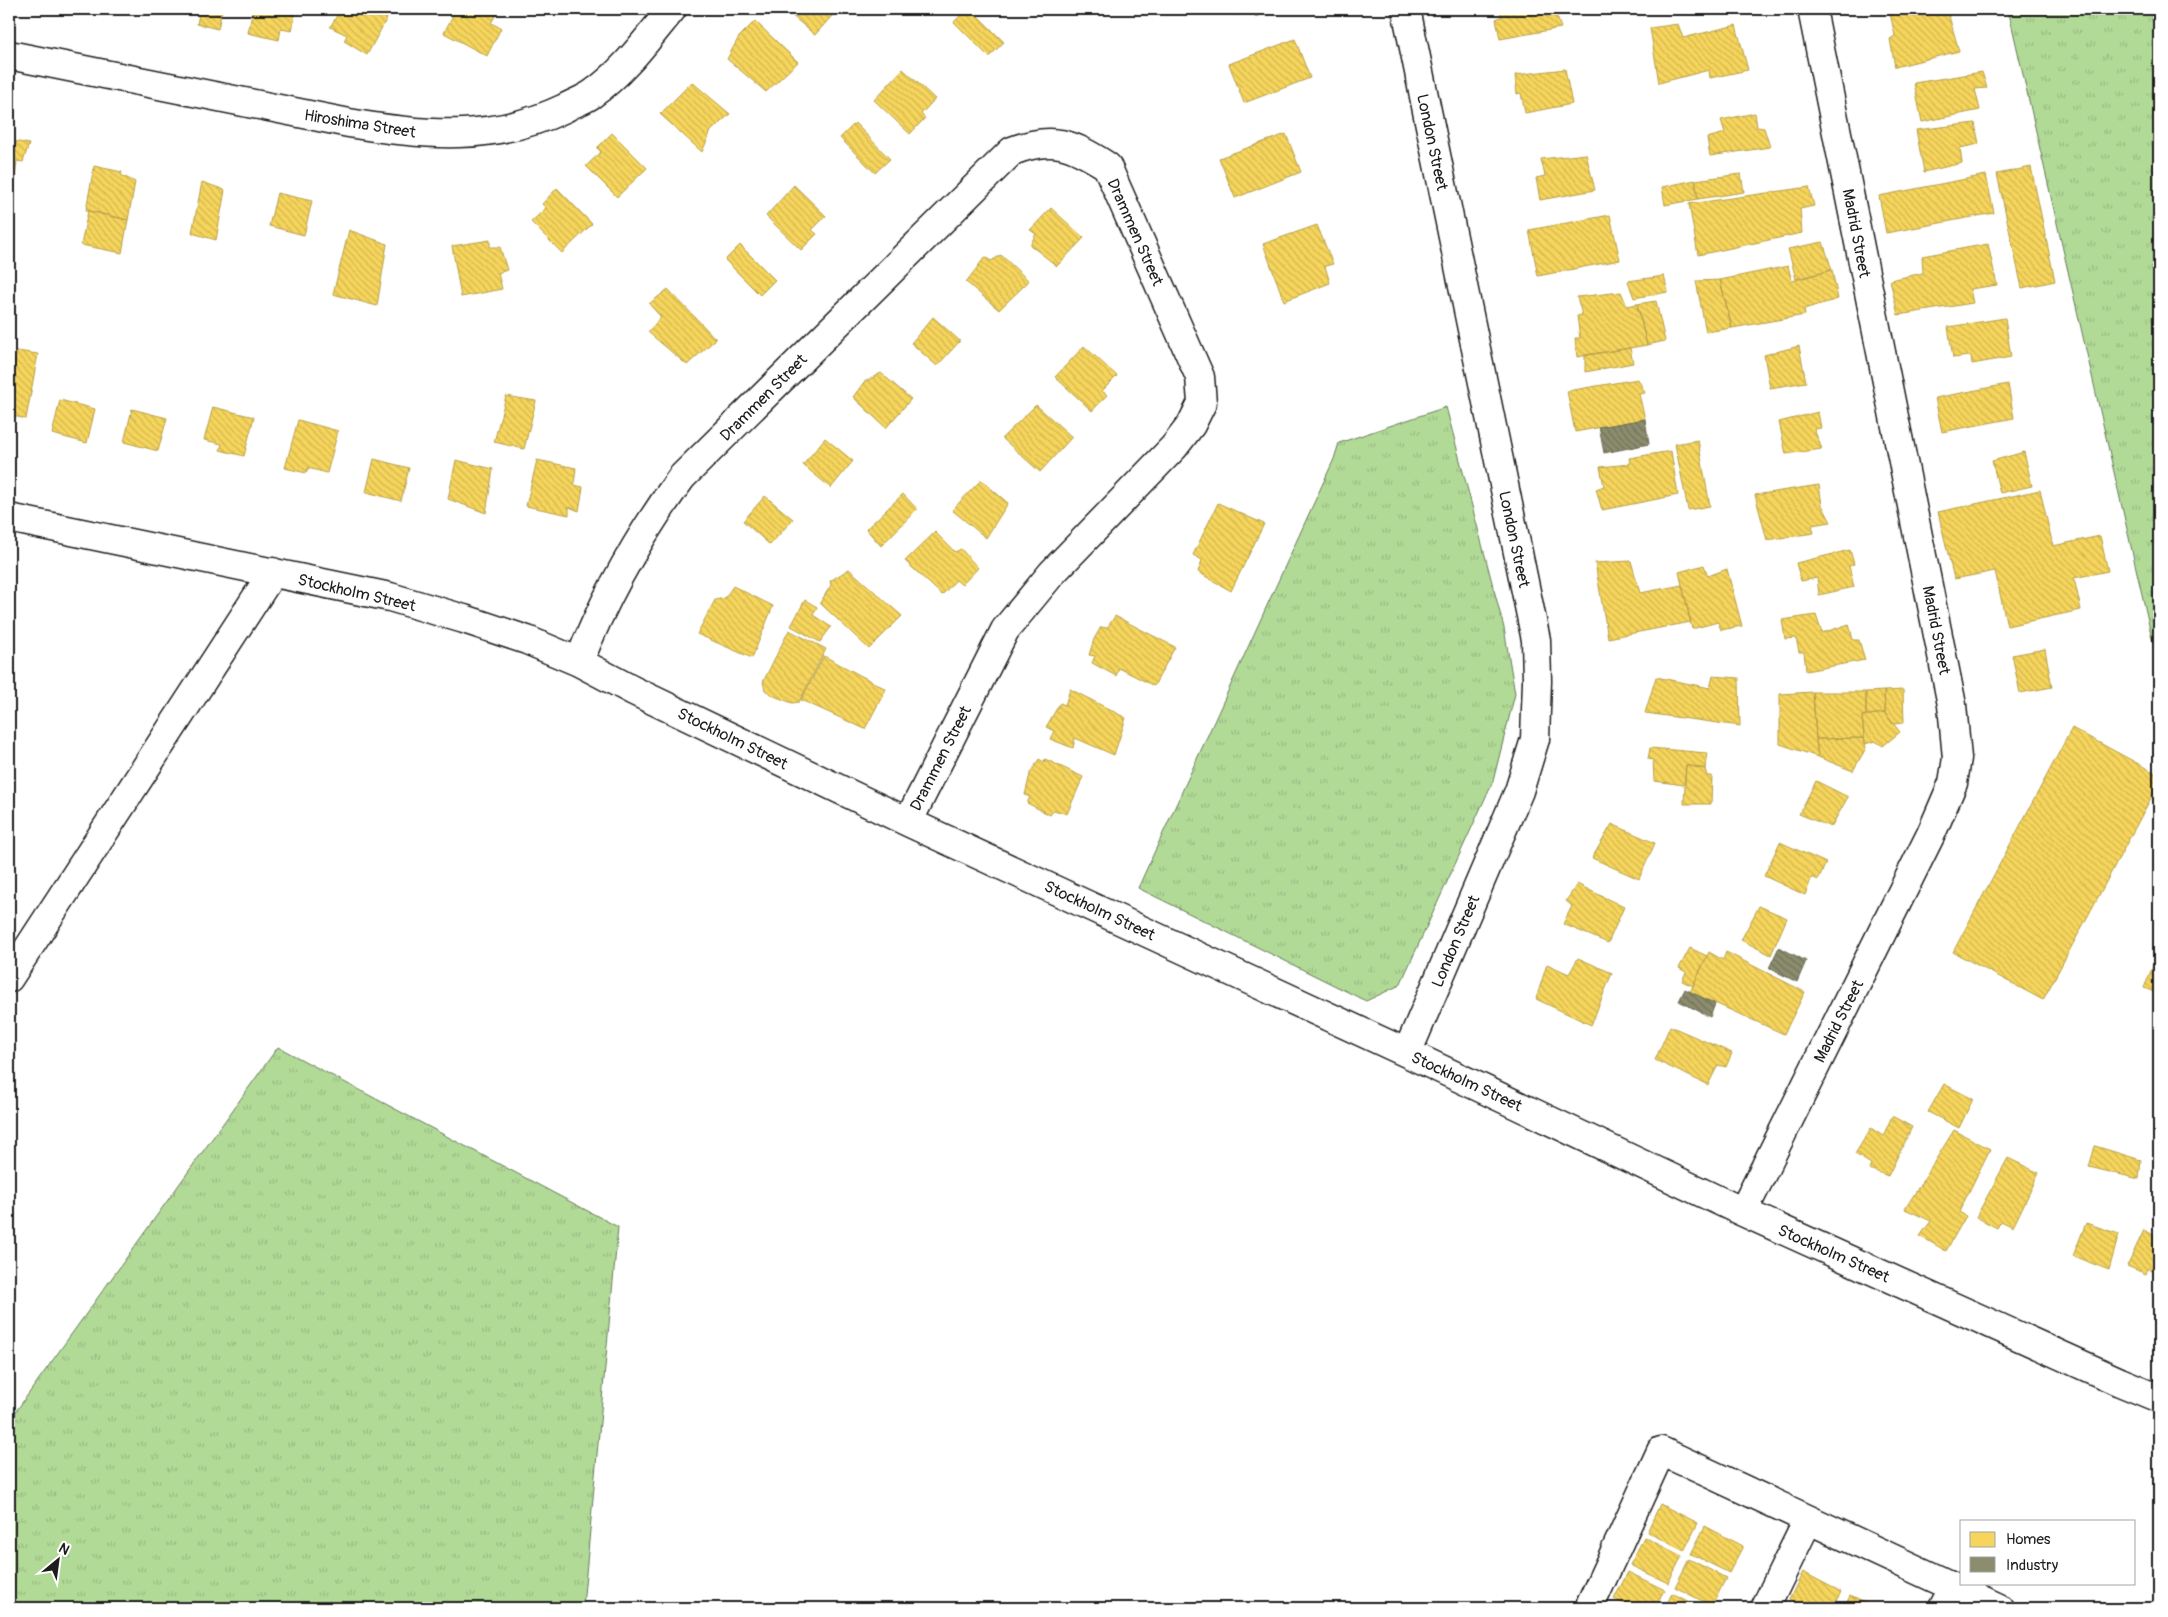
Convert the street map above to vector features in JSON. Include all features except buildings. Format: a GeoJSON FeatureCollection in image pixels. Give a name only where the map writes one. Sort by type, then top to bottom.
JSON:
{"type":"FeatureCollection","features":[{"type":"Feature","properties":{"kind":"street","name":"Hiroshima Street"},"geometry":{"type":"LineString","coordinates":[[9,54],[349,123],[401,132],[447,135],[501,129],[547,116],[592,95],[628,62],[672,9]]}},
{"type":"Feature","properties":{"kind":"street","name":"London Street"},"geometry":{"type":"LineString","coordinates":[[1406,9],[1536,640],[1537,681],[1535,739],[1520,791],[1407,1053]]}},
{"type":"Feature","properties":{"kind":"street","name":"Madrid Street"},"geometry":{"type":"LineString","coordinates":[[1743,1212],[1932,834],[1953,784],[1957,758],[1952,705],[1812,9]]}},
{"type":"Feature","properties":{"kind":"street","name":"Drammen Street"},"geometry":{"type":"LineString","coordinates":[[579,662],[598,614],[623,569],[659,508],[682,477],[1012,151],[1031,144],[1052,142],[1082,150],[1108,166],[1200,377],[1202,403],[1191,425],[1174,447],[1052,573],[1005,630],[908,822]]}},
{"type":"Feature","properties":{"kind":"street","name":"Stockholm Street"},"geometry":{"type":"LineString","coordinates":[[9,518],[390,597],[446,613],[527,640],[579,662],[634,691],[908,822],[1407,1053],[1743,1212],[2110,1378],[2159,1398]]}},
{"type":"Feature","properties":{"kind":"street"},"geometry":{"type":"LineString","coordinates":[[11,969],[273,572]]}},
{"type":"Feature","properties":{"kind":"street"},"geometry":{"type":"LineString","coordinates":[[1589,1608],[1661,1452],[1808,1520],[1949,1598],[1999,1608]]}},
{"type":"Feature","properties":{"kind":"street"},"geometry":{"type":"LineString","coordinates":[[1765,1608],[1808,1520]]}},
{"type":"Feature","properties":{"kind":"green space"},"geometry":{"type":"Polygon","coordinates":[[[2008,9],[2159,9],[2159,661],[2157,660],[2008,9]]]}},
{"type":"Feature","properties":{"kind":"green space"},"geometry":{"type":"Polygon","coordinates":[[[1446,407],[1504,628],[1515,694],[1493,781],[1400,985],[1366,1001],[1138,888],[1334,459],[1339,443],[1446,407]]]}},
{"type":"Feature","properties":{"kind":"green space"},"geometry":{"type":"Polygon","coordinates":[[[278,1047],[618,1227],[583,1606],[587,1608],[9,1608],[9,1421],[278,1047]]]}}]}
